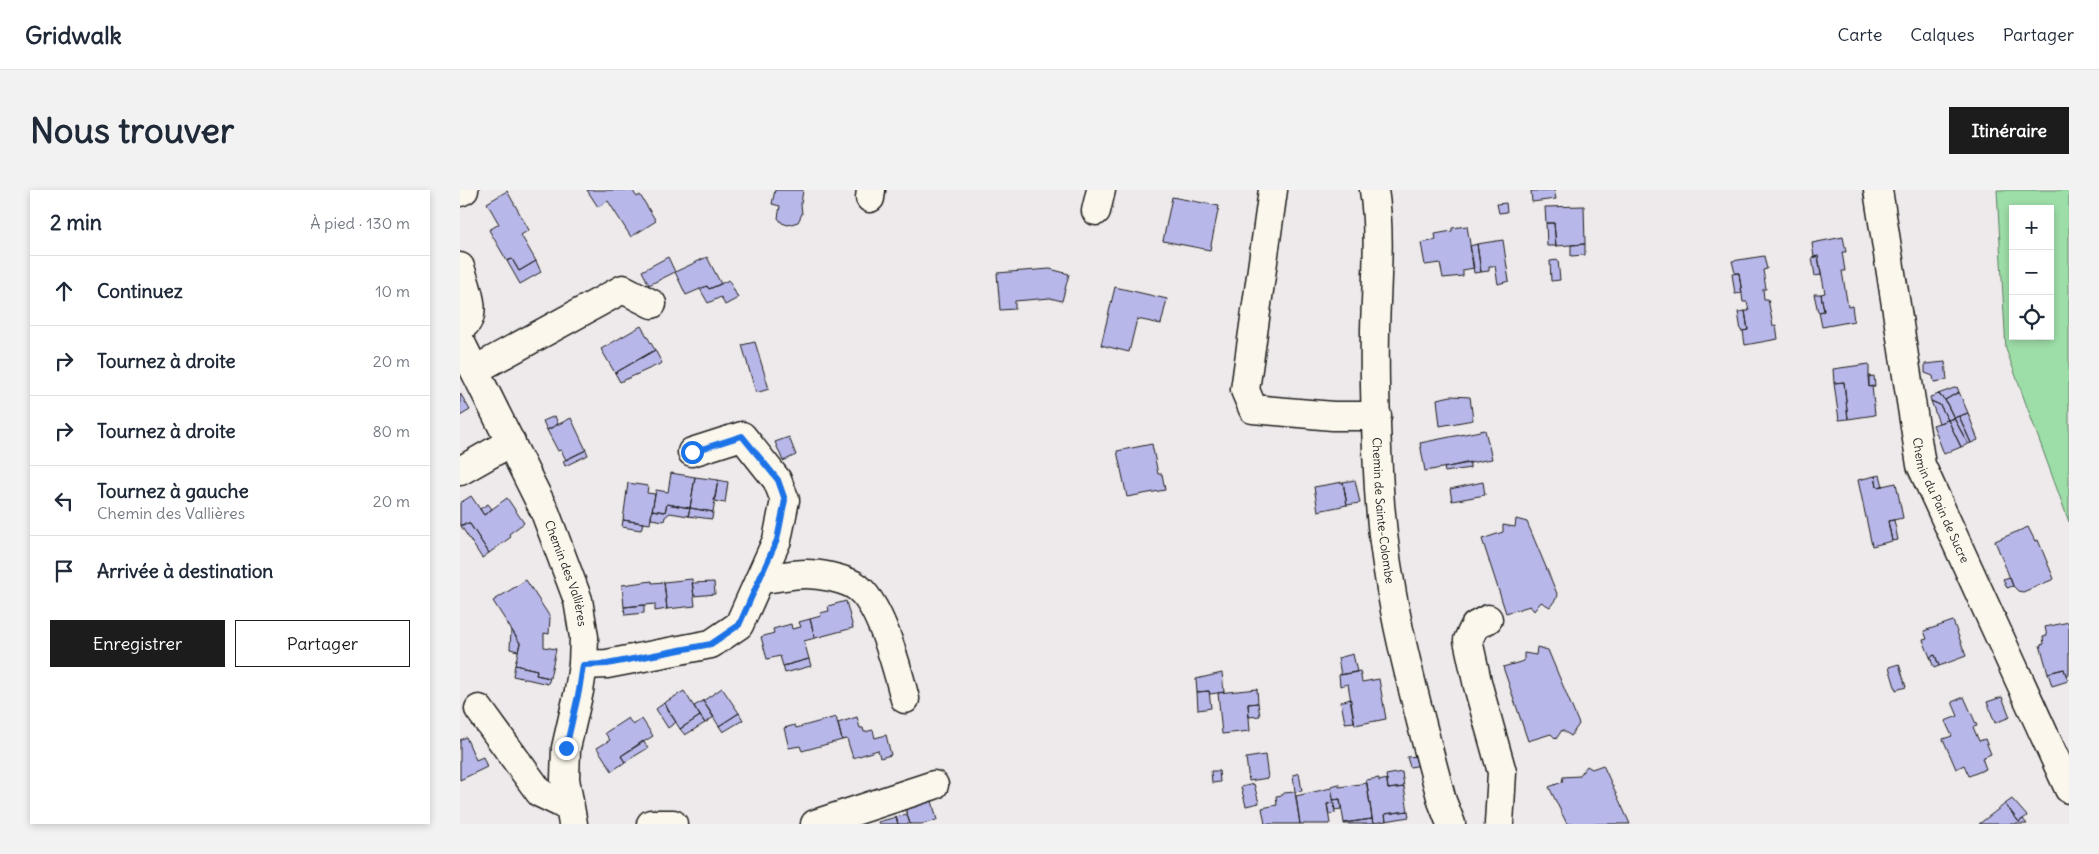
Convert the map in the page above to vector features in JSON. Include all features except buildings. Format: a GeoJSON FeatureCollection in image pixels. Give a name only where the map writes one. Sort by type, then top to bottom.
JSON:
{"type":"FeatureCollection","features":[{"type":"Feature","properties":{"kind":"street"},"geometry":{"type":"LineString","coordinates":[[460,192],[464,190]]}},
{"type":"Feature","properties":{"kind":"street"},"geometry":{"type":"LineString","coordinates":[[1273,190],[1245,390],[1253,409],[1333,416],[1377,416]]}},
{"type":"Feature","properties":{"kind":"street","name":"Chemin de Sainte-Colombe"},"geometry":{"type":"LineString","coordinates":[[1374,190],[1377,256],[1375,344],[1379,491],[1386,560],[1397,628],[1442,801],[1451,824]]}},
{"type":"Feature","properties":{"kind":"street","name":"Chemin du Pain de Sucre"},"geometry":{"type":"LineString","coordinates":[[1878,190],[1921,465],[2069,789]]}},
{"type":"Feature","properties":{"kind":"street"},"geometry":{"type":"LineString","coordinates":[[460,267],[470,305],[470,318],[466,325],[460,327]]}},
{"type":"Feature","properties":{"kind":"street"},"geometry":{"type":"LineString","coordinates":[[475,370],[623,289],[652,304]]}},
{"type":"Feature","properties":{"kind":"street","name":"Chemin des Vallières"},"geometry":{"type":"LineString","coordinates":[[460,341],[545,512],[578,600],[584,637],[583,665],[566,748],[565,779],[571,816]]}},
{"type":"Feature","properties":{"kind":"street"},"geometry":{"type":"LineString","coordinates":[[583,665],[607,664],[711,644],[739,625],[777,540],[785,500],[778,480],[742,436],[692,452]]}},
{"type":"Feature","properties":{"kind":"street"},"geometry":{"type":"LineString","coordinates":[[460,471],[511,442]]}},
{"type":"Feature","properties":{"kind":"street"},"geometry":{"type":"LineString","coordinates":[[760,579],[806,574],[839,579],[855,586],[870,601],[892,650],[905,699]]}},
{"type":"Feature","properties":{"kind":"street"},"geometry":{"type":"LineString","coordinates":[[1488,619],[1475,626],[1468,640],[1478,686],[1502,772],[1499,824]]}},
{"type":"Feature","properties":{"kind":"street"},"geometry":{"type":"LineString","coordinates":[[479,709],[540,793],[571,816]]}},
{"type":"Feature","properties":{"kind":"street"},"geometry":{"type":"LineString","coordinates":[[815,824],[934,785]]}},
{"type":"Feature","properties":{"kind":"street"},"geometry":{"type":"LineString","coordinates":[[651,824],[658,822],[673,824]]}},
{"type":"Feature","properties":{"kind":"green space"},"geometry":{"type":"Polygon","coordinates":[[[1997,190],[2069,190],[2069,522],[2006,349],[1997,190]]]}},
{"type":"Feature","properties":{"kind":"route"},"geometry":{"type":"LineString","coordinates":[[566,748],[583,665],[607,664],[711,644],[739,625],[777,540],[785,500],[778,480],[742,436],[692,452]]}}]}
